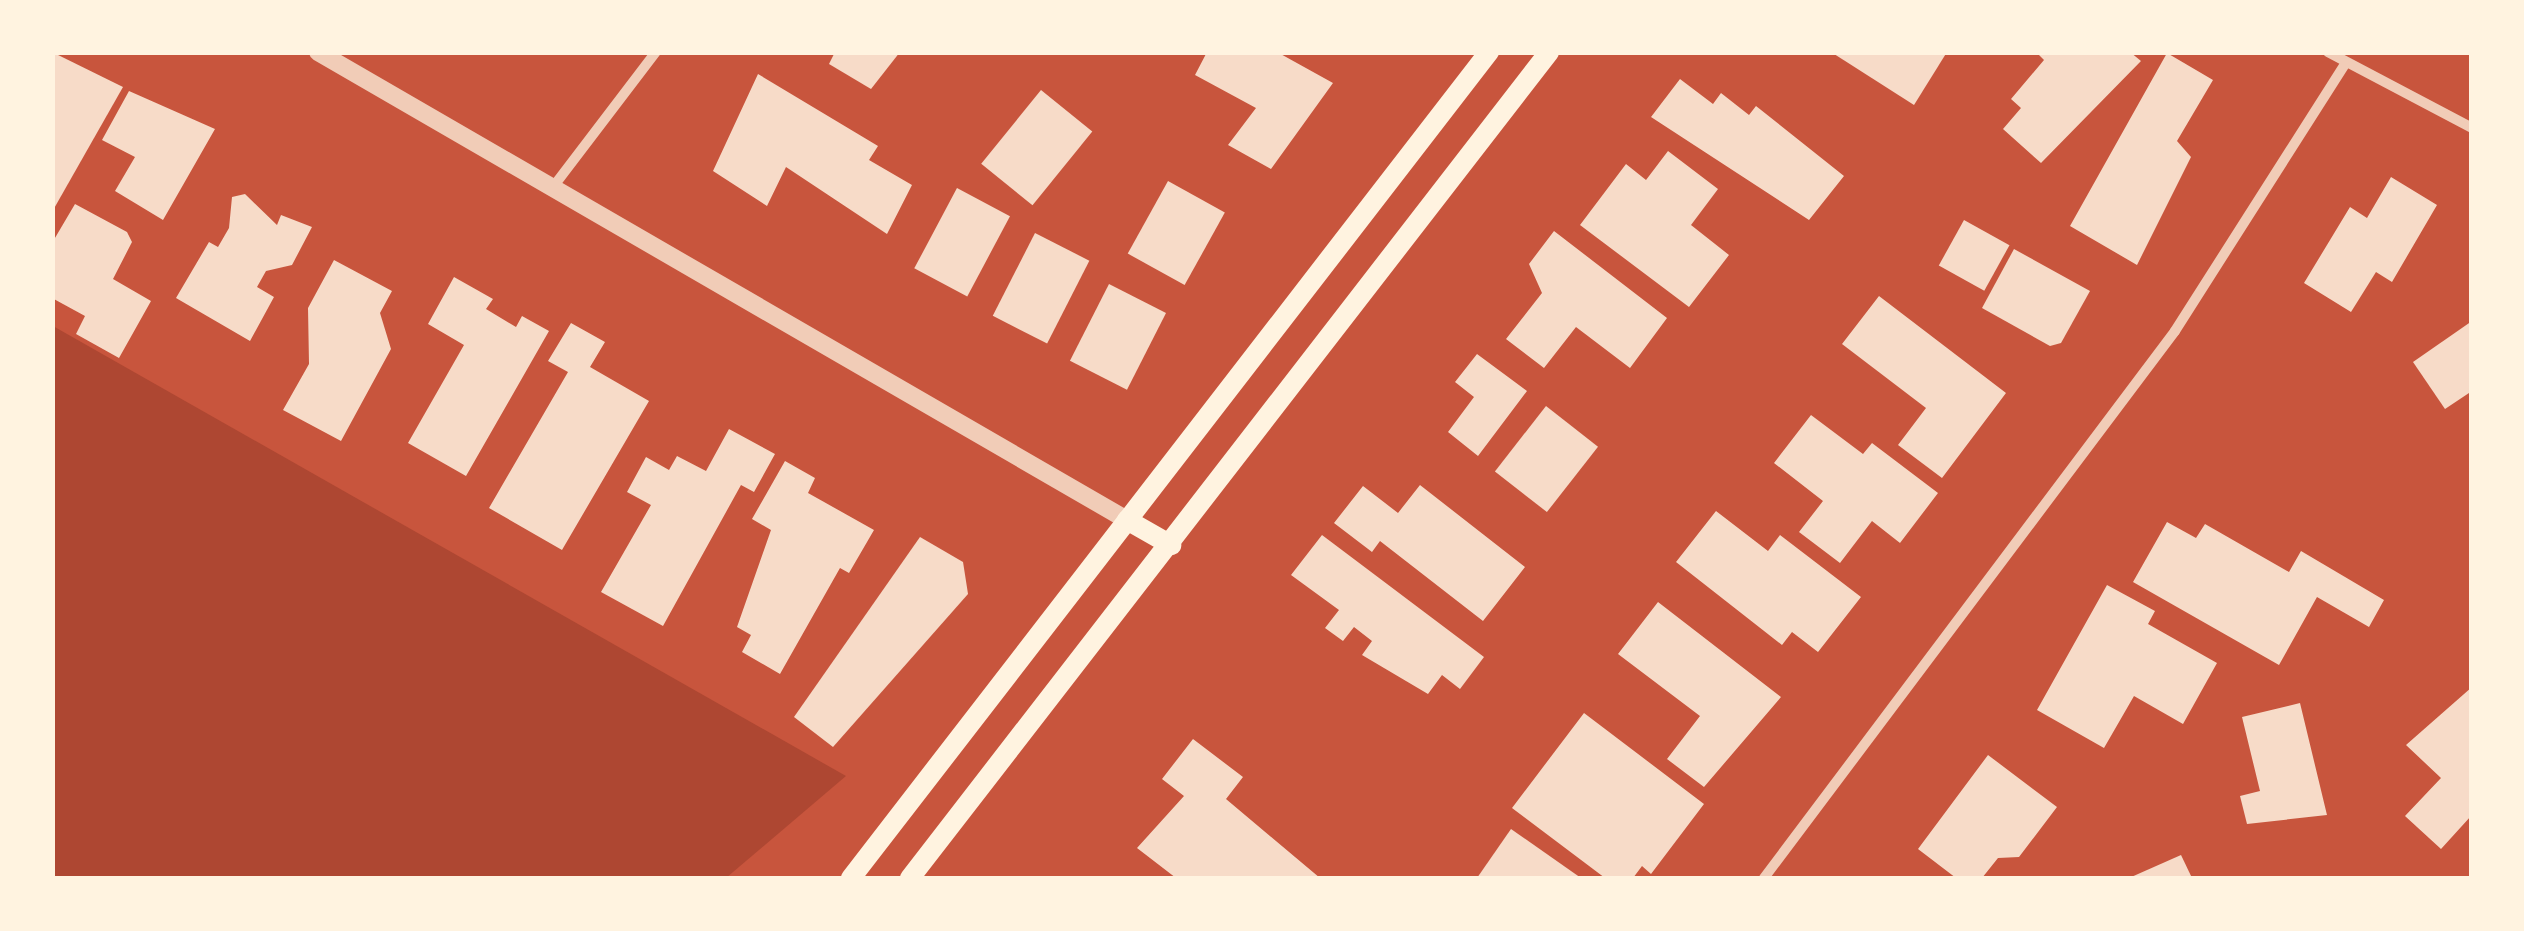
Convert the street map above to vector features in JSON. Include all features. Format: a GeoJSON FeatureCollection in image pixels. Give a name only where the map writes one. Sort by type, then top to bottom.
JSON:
{"type":"FeatureCollection","features":[{"type":"Feature","properties":{"kind":"main road"},"geometry":{"type":"LineString","coordinates":[[851,878],[1489,52]]}},
{"type":"Feature","properties":{"kind":"main road"},"geometry":{"type":"LineString","coordinates":[[910,878],[1549,52]]}},
{"type":"Feature","properties":{"kind":"main road"},"geometry":{"type":"LineString","coordinates":[[1127,520],[1171,545]]}},
{"type":"Feature","properties":{"kind":"street"},"geometry":{"type":"LineString","coordinates":[[318,52],[1127,520]]}},
{"type":"Feature","properties":{"kind":"street"},"geometry":{"type":"LineString","coordinates":[[552,187],[656,52]]}},
{"type":"Feature","properties":{"kind":"street"},"geometry":{"type":"LineString","coordinates":[[2328,52],[2472,128]]}},
{"type":"Feature","properties":{"kind":"street"},"geometry":{"type":"LineString","coordinates":[[1764,878],[2175,332],[2346,64]]}},
{"type":"Feature","properties":{"kind":"shaded area"},"geometry":{"type":"Polygon","coordinates":[[[52,326],[846,776],[726,878],[53,878],[52,326]]]}},
{"type":"Feature","properties":{"kind":"building"},"geometry":{"type":"Polygon","coordinates":[[[52,52],[123,87],[52,212],[52,52]]]}},
{"type":"Feature","properties":{"kind":"building"},"geometry":{"type":"Polygon","coordinates":[[[835,52],[900,52],[871,89],[829,64],[835,52]]]}},
{"type":"Feature","properties":{"kind":"building"},"geometry":{"type":"Polygon","coordinates":[[[1207,52],[1277,52],[1333,83],[1271,169],[1228,145],[1256,108],[1195,75],[1207,52]]]}},
{"type":"Feature","properties":{"kind":"building"},"geometry":{"type":"Polygon","coordinates":[[[1831,52],[1947,52],[1914,105],[1831,52]]]}},
{"type":"Feature","properties":{"kind":"building"},"geometry":{"type":"Polygon","coordinates":[[[2036,52],[2130,52],[2141,61],[2041,163],[2003,129],[2021,108],[2011,99],[2044,60],[2036,52]]]}},
{"type":"Feature","properties":{"kind":"building"},"geometry":{"type":"Polygon","coordinates":[[[2167,53],[2213,80],[2177,141],[2191,157],[2137,265],[2070,226],[2167,53]]]}},
{"type":"Feature","properties":{"kind":"building"},"geometry":{"type":"Polygon","coordinates":[[[758,74],[878,146],[869,160],[912,185],[887,234],[786,167],[767,206],[713,171],[758,74]]]}},
{"type":"Feature","properties":{"kind":"building"},"geometry":{"type":"Polygon","coordinates":[[[1680,79],[1713,104],[1721,93],[1749,115],[1756,106],[1844,176],[1809,220],[1651,117],[1680,79]]]}},
{"type":"Feature","properties":{"kind":"building"},"geometry":{"type":"Polygon","coordinates":[[[1041,90],[1092,132],[1033,205],[981,164],[1041,90]]]}},
{"type":"Feature","properties":{"kind":"building"},"geometry":{"type":"Polygon","coordinates":[[[129,91],[215,129],[163,220],[115,191],[135,157],[102,140],[129,91]]]}},
{"type":"Feature","properties":{"kind":"building"},"geometry":{"type":"Polygon","coordinates":[[[1668,151],[1718,189],[1691,225],[1729,255],[1689,307],[1580,225],[1626,164],[1646,180],[1668,151]]]}},
{"type":"Feature","properties":{"kind":"building"},"geometry":{"type":"Polygon","coordinates":[[[2391,177],[2437,205],[2392,282],[2376,272],[2351,312],[2304,283],[2350,207],[2367,218],[2391,177]]]}},
{"type":"Feature","properties":{"kind":"building"},"geometry":{"type":"Polygon","coordinates":[[[1168,181],[1225,213],[1185,285],[1128,254],[1168,181]]]}},
{"type":"Feature","properties":{"kind":"building"},"geometry":{"type":"Polygon","coordinates":[[[957,188],[1010,216],[967,297],[914,268],[957,188]]]}},
{"type":"Feature","properties":{"kind":"building"},"geometry":{"type":"Polygon","coordinates":[[[245,194],[277,225],[281,215],[312,227],[292,265],[266,271],[257,287],[274,297],[250,341],[176,298],[209,242],[218,247],[229,228],[232,197],[245,194]]]}},
{"type":"Feature","properties":{"kind":"building"},"geometry":{"type":"Polygon","coordinates":[[[75,204],[127,232],[132,242],[113,279],[151,301],[119,358],[76,334],[85,316],[52,298],[52,243],[75,204]]]}},
{"type":"Feature","properties":{"kind":"building"},"geometry":{"type":"Polygon","coordinates":[[[1964,220],[2009,245],[1984,291],[1939,265],[1964,220]]]}},
{"type":"Feature","properties":{"kind":"building"},"geometry":{"type":"Polygon","coordinates":[[[1554,231],[1667,318],[1630,368],[1576,327],[1544,368],[1506,339],[1542,293],[1529,264],[1554,231]]]}},
{"type":"Feature","properties":{"kind":"building"},"geometry":{"type":"Polygon","coordinates":[[[1035,233],[1089,261],[1047,344],[993,316],[1035,233]]]}},
{"type":"Feature","properties":{"kind":"building"},"geometry":{"type":"Polygon","coordinates":[[[2014,249],[2090,291],[2061,343],[2050,346],[1982,308],[2014,249]]]}},
{"type":"Feature","properties":{"kind":"building"},"geometry":{"type":"Polygon","coordinates":[[[334,260],[392,291],[380,313],[391,349],[341,441],[283,410],[309,364],[308,308],[334,260]]]}},
{"type":"Feature","properties":{"kind":"building"},"geometry":{"type":"Polygon","coordinates":[[[454,277],[493,299],[486,309],[516,327],[522,316],[549,331],[466,476],[408,443],[464,345],[428,324],[454,277]]]}},
{"type":"Feature","properties":{"kind":"building"},"geometry":{"type":"Polygon","coordinates":[[[1109,284],[1166,313],[1127,390],[1070,361],[1109,284]]]}},
{"type":"Feature","properties":{"kind":"building"},"geometry":{"type":"Polygon","coordinates":[[[1879,296],[2006,393],[1942,478],[1898,445],[1926,408],[1842,344],[1879,296]]]}},
{"type":"Feature","properties":{"kind":"building"},"geometry":{"type":"Polygon","coordinates":[[[2472,321],[2472,391],[2445,409],[2413,362],[2472,321]]]}},
{"type":"Feature","properties":{"kind":"building"},"geometry":{"type":"Polygon","coordinates":[[[571,323],[605,342],[590,367],[649,401],[562,550],[489,508],[568,372],[548,361],[571,323]]]}},
{"type":"Feature","properties":{"kind":"building"},"geometry":{"type":"Polygon","coordinates":[[[1477,354],[1527,391],[1478,456],[1448,432],[1474,397],[1455,382],[1477,354]]]}},
{"type":"Feature","properties":{"kind":"building"},"geometry":{"type":"Polygon","coordinates":[[[1546,406],[1598,447],[1547,512],[1495,471],[1546,406]]]}},
{"type":"Feature","properties":{"kind":"building"},"geometry":{"type":"Polygon","coordinates":[[[1811,415],[1863,454],[1872,443],[1938,493],[1900,543],[1872,521],[1840,563],[1799,532],[1823,501],[1774,463],[1811,415]]]}},
{"type":"Feature","properties":{"kind":"building"},"geometry":{"type":"Polygon","coordinates":[[[729,429],[775,454],[754,492],[741,485],[663,626],[601,592],[651,505],[627,492],[646,457],[669,470],[677,456],[706,471],[729,429]]]}},
{"type":"Feature","properties":{"kind":"building"},"geometry":{"type":"Polygon","coordinates":[[[785,461],[815,478],[808,493],[874,530],[849,573],[840,568],[780,674],[742,652],[751,635],[737,627],[771,530],[752,519],[785,461]]]}},
{"type":"Feature","properties":{"kind":"building"},"geometry":{"type":"Polygon","coordinates":[[[1420,485],[1525,567],[1483,621],[1380,541],[1372,552],[1334,523],[1363,486],[1398,513],[1420,485]]]}},
{"type":"Feature","properties":{"kind":"building"},"geometry":{"type":"Polygon","coordinates":[[[1716,511],[1768,551],[1780,535],[1861,597],[1818,652],[1792,632],[1782,645],[1676,562],[1716,511]]]}},
{"type":"Feature","properties":{"kind":"building"},"geometry":{"type":"Polygon","coordinates":[[[2167,522],[2196,538],[2205,524],[2289,572],[2301,551],[2384,600],[2369,627],[2317,597],[2279,665],[2133,582],[2167,522]]]}},
{"type":"Feature","properties":{"kind":"building"},"geometry":{"type":"Polygon","coordinates":[[[1322,535],[1484,657],[1460,689],[1442,675],[1428,694],[1362,655],[1372,641],[1354,627],[1343,641],[1325,628],[1339,610],[1291,575],[1322,535]]]}},
{"type":"Feature","properties":{"kind":"building"},"geometry":{"type":"Polygon","coordinates":[[[920,537],[963,562],[968,594],[833,747],[794,717],[920,537]]]}},
{"type":"Feature","properties":{"kind":"building"},"geometry":{"type":"Polygon","coordinates":[[[2107,585],[2155,611],[2148,624],[2217,663],[2183,724],[2134,696],[2104,748],[2037,710],[2107,585]]]}},
{"type":"Feature","properties":{"kind":"building"},"geometry":{"type":"Polygon","coordinates":[[[1658,602],[1781,697],[1704,787],[1667,759],[1700,716],[1618,654],[1658,602]]]}},
{"type":"Feature","properties":{"kind":"building"},"geometry":{"type":"Polygon","coordinates":[[[2472,687],[2471,816],[2441,849],[2405,816],[2441,778],[2406,745],[2472,687]]]}},
{"type":"Feature","properties":{"kind":"building"},"geometry":{"type":"Polygon","coordinates":[[[2300,703],[2327,815],[2247,824],[2240,796],[2260,791],[2242,717],[2300,703]]]}},
{"type":"Feature","properties":{"kind":"building"},"geometry":{"type":"Polygon","coordinates":[[[1584,713],[1704,804],[1651,874],[1642,866],[1633,878],[1605,878],[1512,808],[1584,713]]]}},
{"type":"Feature","properties":{"kind":"building"},"geometry":{"type":"Polygon","coordinates":[[[1193,739],[1243,777],[1226,799],[1320,878],[1176,878],[1137,848],[1184,796],[1162,779],[1193,739]]]}},
{"type":"Feature","properties":{"kind":"building"},"geometry":{"type":"Polygon","coordinates":[[[1988,755],[2057,807],[2019,857],[1998,858],[1982,878],[1956,878],[1918,849],[1988,755]]]}},
{"type":"Feature","properties":{"kind":"building"},"geometry":{"type":"Polygon","coordinates":[[[1511,829],[1581,878],[1477,878],[1511,829]]]}},
{"type":"Feature","properties":{"kind":"building"},"geometry":{"type":"Polygon","coordinates":[[[2181,855],[2192,878],[2129,878],[2181,855]]]}}]}
